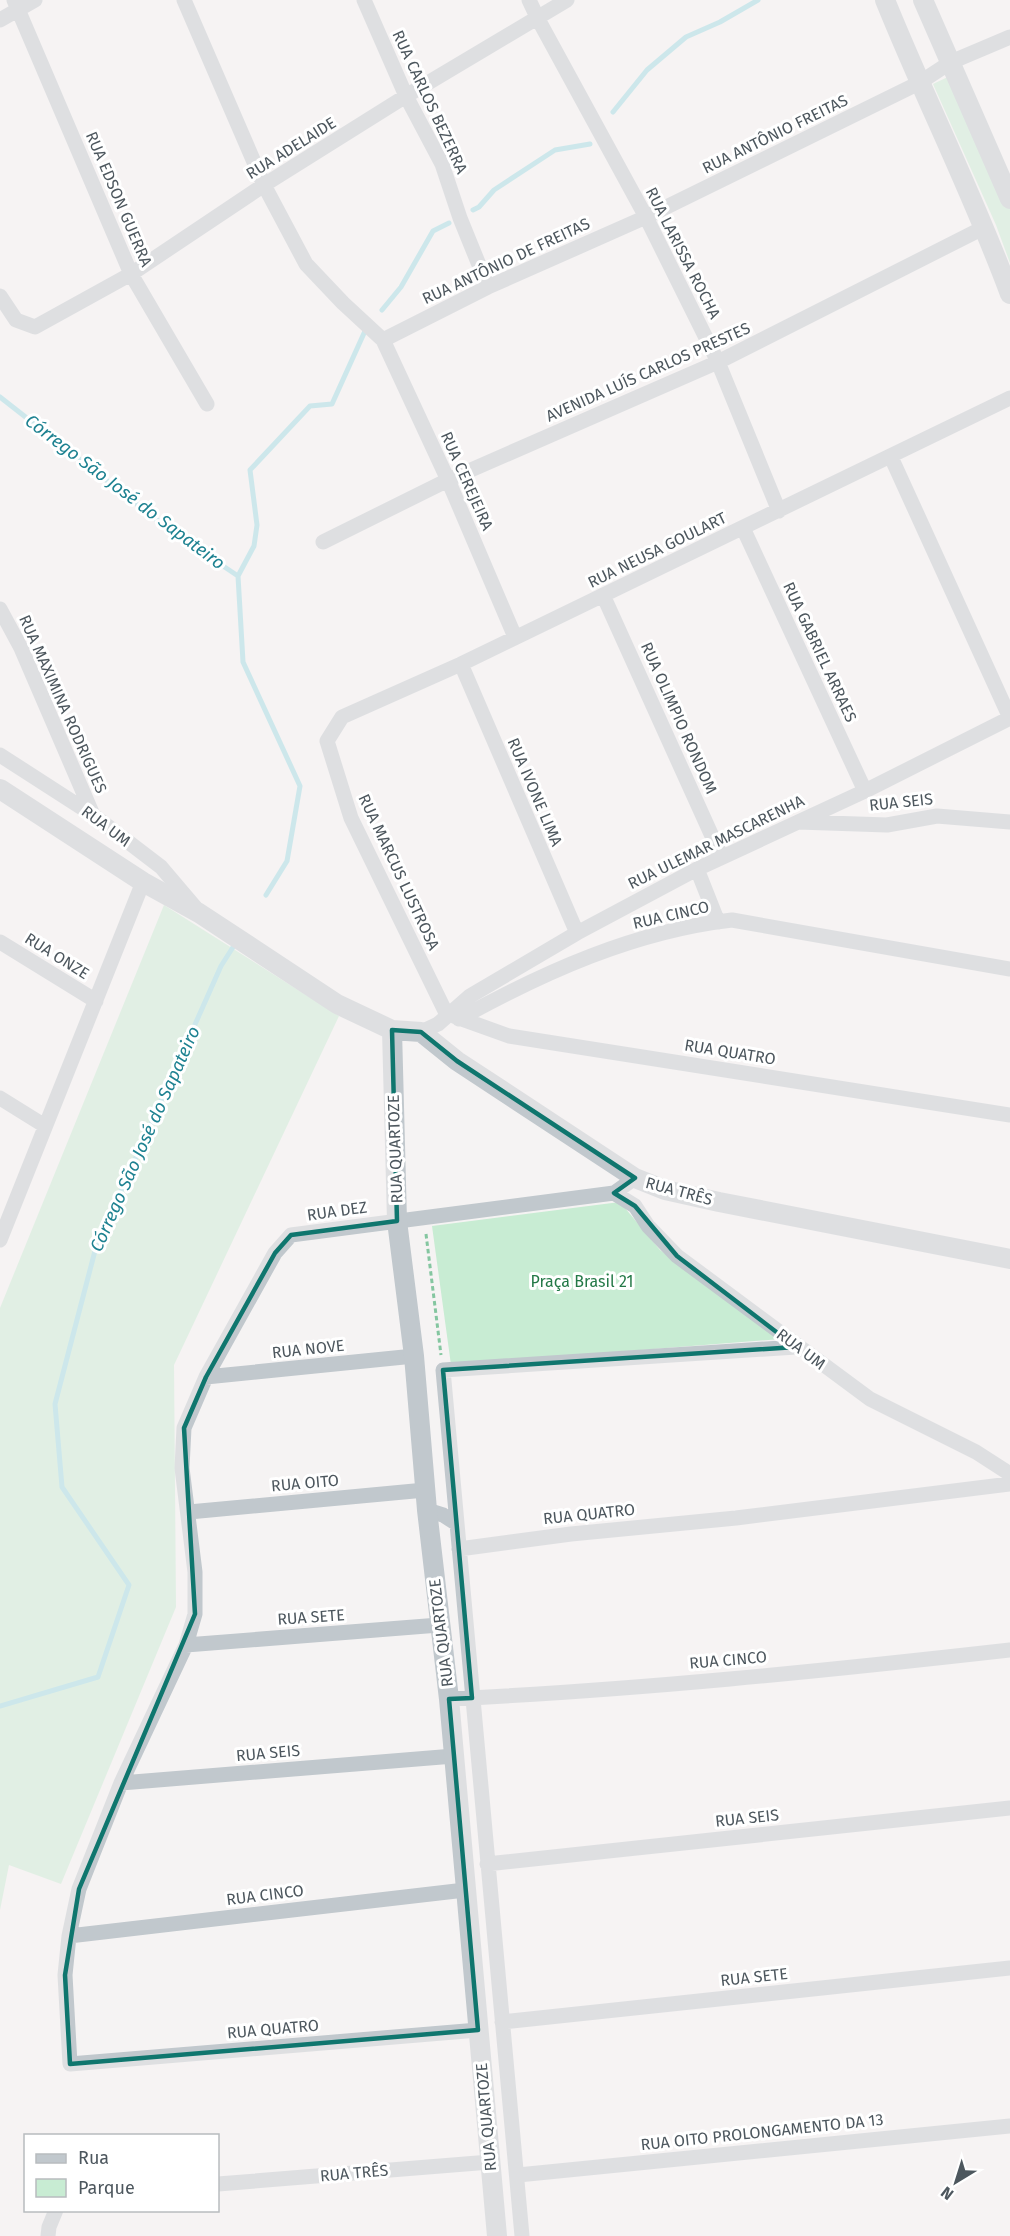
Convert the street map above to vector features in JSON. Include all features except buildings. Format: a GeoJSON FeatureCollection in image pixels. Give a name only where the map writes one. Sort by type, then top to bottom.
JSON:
{"type":"FeatureCollection","features":[{"type":"Feature","properties":{"kind":"street"},"geometry":{"type":"LineString","coordinates":[[0,20],[16,5],[35,0]]}},
{"type":"Feature","properties":{"kind":"street"},"geometry":{"type":"LineString","coordinates":[[184,0],[264,185],[306,264],[383,340]]}},
{"type":"Feature","properties":{"kind":"street","name":"RUA CARLOS BEZERRA"},"geometry":{"type":"LineString","coordinates":[[363,0],[406,96],[442,164],[460,218],[488,287]]}},
{"type":"Feature","properties":{"kind":"street","name":"RUA LARISSA ROCHA"},"geometry":{"type":"LineString","coordinates":[[529,0],[537,19],[646,217],[718,362],[778,511]]}},
{"type":"Feature","properties":{"kind":"street","name":"RUA ADELAIDE"},"geometry":{"type":"LineString","coordinates":[[0,296],[16,320],[35,327],[131,274],[264,185],[406,96],[567,0]]}},
{"type":"Feature","properties":{"kind":"street"},"geometry":{"type":"LineString","coordinates":[[885,0],[919,83],[986,227],[1010,294]]}},
{"type":"Feature","properties":{"kind":"street"},"geometry":{"type":"LineString","coordinates":[[923,0],[1010,199]]}},
{"type":"Feature","properties":{"kind":"street","name":"RUA EDSON GUERRA"},"geometry":{"type":"LineString","coordinates":[[16,5],[131,274],[207,404]]}},
{"type":"Feature","properties":{"kind":"street"},"geometry":{"type":"LineString","coordinates":[[919,83],[951,62],[1010,36]]}},
{"type":"Feature","properties":{"kind":"street","name":"RUA ANTÔNIO FREITAS"},"geometry":{"type":"LineString","coordinates":[[646,217],[919,83]]}},
{"type":"Feature","properties":{"kind":"street","name":"RUA ANTÔNIO DE FREITAS"},"geometry":{"type":"LineString","coordinates":[[383,340],[488,287],[646,217]]}},
{"type":"Feature","properties":{"kind":"street","name":"AVENIDA LUÍS CARLOS PRESTES"},"geometry":{"type":"LineString","coordinates":[[323,542],[448,480],[718,362],[986,227]]}},
{"type":"Feature","properties":{"kind":"street","name":"RUA CEREJEIRA"},"geometry":{"type":"LineString","coordinates":[[383,340],[448,480],[515,638]]}},
{"type":"Feature","properties":{"kind":"street","name":"RUA NEUSA GOULART"},"geometry":{"type":"LineString","coordinates":[[327,741],[342,717],[461,664],[1010,398]]}},
{"type":"Feature","properties":{"kind":"street"},"geometry":{"type":"LineString","coordinates":[[891,457],[1010,718]]}},
{"type":"Feature","properties":{"kind":"street","name":"RUA GABRIEL ARRAES"},"geometry":{"type":"LineString","coordinates":[[743,528],[864,791]]}},
{"type":"Feature","properties":{"kind":"street","name":"RUA OLIMPIO RONDOM"},"geometry":{"type":"LineString","coordinates":[[603,595],[721,856]]}},
{"type":"Feature","properties":{"kind":"street","name":"RUA MAXIMINA RODRIGUES"},"geometry":{"type":"LineString","coordinates":[[0,609],[26,659],[93,815]]}},
{"type":"Feature","properties":{"kind":"street","name":"RUA IVONE LIMA"},"geometry":{"type":"LineString","coordinates":[[461,664],[577,933]]}},
{"type":"Feature","properties":{"kind":"street","name":"RUA ULEMAR MASCARENHA"},"geometry":{"type":"LineString","coordinates":[[453,1017],[470,996],[577,933],[721,856],[864,791],[1010,718]]}},
{"type":"Feature","properties":{"kind":"street","name":"RUA MARCUS LUSTROSA"},"geometry":{"type":"LineString","coordinates":[[327,741],[351,818],[453,1017]]}},
{"type":"Feature","properties":{"kind":"street","name":"RUA UM"},"geometry":{"type":"LineString","coordinates":[[0,755],[93,815],[161,867],[199,913]]}},
{"type":"Feature","properties":{"kind":"street","name":"RUA UM"},"geometry":{"type":"LineString","coordinates":[[0,789],[143,882],[199,913],[337,1004],[392,1030],[421,1032]]}},
{"type":"Feature","properties":{"kind":"street","name":"RUA SEIS"},"geometry":{"type":"LineString","coordinates":[[796,822],[887,825],[937,816],[1010,822]]}},
{"type":"Feature","properties":{"kind":"street"},"geometry":{"type":"LineString","coordinates":[[697,869],[718,922]]}},
{"type":"Feature","properties":{"kind":"street"},"geometry":{"type":"LineString","coordinates":[[0,1240],[143,882]]}},
{"type":"Feature","properties":{"kind":"street","name":"RUA CINCO"},"geometry":{"type":"LineString","coordinates":[[453,1017],[578,959],[703,923],[732,920],[1010,969]]}},
{"type":"Feature","properties":{"kind":"street","name":"RUA ONZE"},"geometry":{"type":"LineString","coordinates":[[0,942],[96,1001]]}},
{"type":"Feature","properties":{"kind":"street"},"geometry":{"type":"LineString","coordinates":[[421,1032],[453,1017]]}},
{"type":"Feature","properties":{"kind":"street","name":"RUA QUATRO"},"geometry":{"type":"LineString","coordinates":[[453,1017],[508,1036],[1010,1115]]}},
{"type":"Feature","properties":{"kind":"street","name":"RUA QUARTOZE"},"geometry":{"type":"LineString","coordinates":[[392,1030],[397,1221],[414,1356],[426,1500],[449,1699],[496,2236]]}},
{"type":"Feature","properties":{"kind":"street","name":"RUA TRÊS"},"geometry":{"type":"LineString","coordinates":[[421,1032],[457,1061],[635,1178],[665,1190],[1010,1260]]}},
{"type":"Feature","properties":{"kind":"street"},"geometry":{"type":"LineString","coordinates":[[0,1098],[45,1126]]}},
{"type":"Feature","properties":{"kind":"street"},"geometry":{"type":"LineString","coordinates":[[614,1193],[635,1178]]}},
{"type":"Feature","properties":{"kind":"street","name":"RUA UM"},"geometry":{"type":"LineString","coordinates":[[614,1193],[635,1206],[648,1226],[677,1256],[796,1347],[870,1399],[976,1452],[1010,1474]]}},
{"type":"Feature","properties":{"kind":"street","name":"RUA DEZ"},"geometry":{"type":"LineString","coordinates":[[206,1377],[275,1253],[291,1235],[614,1193]]}},
{"type":"Feature","properties":{"kind":"street"},"geometry":{"type":"LineString","coordinates":[[443,1370],[796,1347]]}},
{"type":"Feature","properties":{"kind":"street","name":"RUA NOVE"},"geometry":{"type":"LineString","coordinates":[[206,1377],[414,1356]]}},
{"type":"Feature","properties":{"kind":"street","name":"RUA QUARTOZE"},"geometry":{"type":"LineString","coordinates":[[443,1370],[522,2236]]}},
{"type":"Feature","properties":{"kind":"street"},"geometry":{"type":"LineString","coordinates":[[69,1936],[79,1889],[121,1783],[186,1645],[195,1614],[195,1572],[182,1468],[184,1428],[206,1377]]}},
{"type":"Feature","properties":{"kind":"street","name":"RUA QUATRO"},"geometry":{"type":"LineString","coordinates":[[459,1549],[1010,1484]]}},
{"type":"Feature","properties":{"kind":"street"},"geometry":{"type":"LineString","coordinates":[[426,1500],[457,1524]]}},
{"type":"Feature","properties":{"kind":"street","name":"RUA OITO"},"geometry":{"type":"LineString","coordinates":[[189,1512],[426,1500]]}},
{"type":"Feature","properties":{"kind":"street"},"geometry":{"type":"LineString","coordinates":[[436,1593],[463,1589]]}},
{"type":"Feature","properties":{"kind":"street","name":"RUA SETE"},"geometry":{"type":"LineString","coordinates":[[186,1645],[439,1625]]}},
{"type":"Feature","properties":{"kind":"street","name":"RUA CINCO"},"geometry":{"type":"LineString","coordinates":[[449,1699],[868,1666],[1010,1650]]}},
{"type":"Feature","properties":{"kind":"street","name":"RUA SEIS"},"geometry":{"type":"LineString","coordinates":[[121,1783],[454,1756]]}},
{"type":"Feature","properties":{"kind":"street","name":"RUA SEIS"},"geometry":{"type":"LineString","coordinates":[[488,1864],[1010,1808]]}},
{"type":"Feature","properties":{"kind":"street","name":"RUA CINCO"},"geometry":{"type":"LineString","coordinates":[[69,1936],[465,1890]]}},
{"type":"Feature","properties":{"kind":"street","name":"RUA QUATRO"},"geometry":{"type":"LineString","coordinates":[[69,1936],[65,1975],[70,2064],[478,2030]]}},
{"type":"Feature","properties":{"kind":"street","name":"RUA SETE"},"geometry":{"type":"LineString","coordinates":[[502,2022],[1010,1968]]}},
{"type":"Feature","properties":{"kind":"street","name":"RUA OITO PROLONGAMENTO DA 13"},"geometry":{"type":"LineString","coordinates":[[518,2175],[1010,2126]]}},
{"type":"Feature","properties":{"kind":"street","name":"RUA TRÊS"},"geometry":{"type":"LineString","coordinates":[[219,2184],[490,2162]]}},
{"type":"Feature","properties":{"kind":"street"},"geometry":{"type":"LineString","coordinates":[[48,2236],[49,2227],[56,2212]]}},
{"type":"Feature","properties":{"kind":"path"},"geometry":{"type":"LineString","coordinates":[[424,1217],[443,1370]]}},
{"type":"Feature","properties":{"kind":"highlighted area"},"geometry":{"type":"Polygon","coordinates":[[[392,1030],[421,1032],[457,1061],[635,1178],[614,1193],[635,1206],[677,1256],[796,1347],[443,1370],[472,1698],[449,1699],[478,2030],[70,2064],[65,1975],[79,1889],[195,1614],[184,1428],[206,1377],[275,1253],[291,1235],[397,1221],[392,1030]]]}},
{"type":"Feature","properties":{"kind":"green space"},"geometry":{"type":"Polygon","coordinates":[[[952,75],[1010,206],[1010,263],[996,225],[933,84],[952,75]]]}},
{"type":"Feature","properties":{"kind":"green space"},"geometry":{"type":"Polygon","coordinates":[[[164,905],[339,1016],[174,1365],[176,1607],[61,1884],[9,1865],[0,1910],[0,1308],[164,905]]]}},
{"type":"Feature","properties":{"kind":"green space","name":"Praça Brasil 21"},"geometry":{"type":"Polygon","coordinates":[[[620,1202],[660,1250],[781,1339],[451,1365],[432,1226],[620,1202]]]}},
{"type":"Feature","properties":{"kind":"waterway"},"geometry":{"type":"LineString","coordinates":[[613,112],[647,70],[686,37],[720,22],[758,0]]}},
{"type":"Feature","properties":{"kind":"waterway"},"geometry":{"type":"LineString","coordinates":[[473,210],[479,207],[494,190],[555,150],[590,144]]}},
{"type":"Feature","properties":{"kind":"waterway"},"geometry":{"type":"LineString","coordinates":[[382,310],[401,287],[433,231],[449,223]]}},
{"type":"Feature","properties":{"kind":"waterway"},"geometry":{"type":"LineString","coordinates":[[238,576],[254,546],[257,525],[250,470],[310,406],[332,404],[365,331]]}},
{"type":"Feature","properties":{"kind":"waterway","name":"Córrego São José do Sapateiro"},"geometry":{"type":"LineString","coordinates":[[0,397],[171,531],[238,576]]}},
{"type":"Feature","properties":{"kind":"waterway","name":"Córrego São José do Sapateiro"},"geometry":{"type":"LineString","coordinates":[[238,576],[243,662],[300,786],[287,861],[266,895]]}},
{"type":"Feature","properties":{"kind":"waterway","name":"Córrego São José do Sapateiro"},"geometry":{"type":"LineString","coordinates":[[0,1706],[98,1677],[129,1585],[62,1487],[55,1404],[96,1247],[221,966],[235,944]]}}]}
